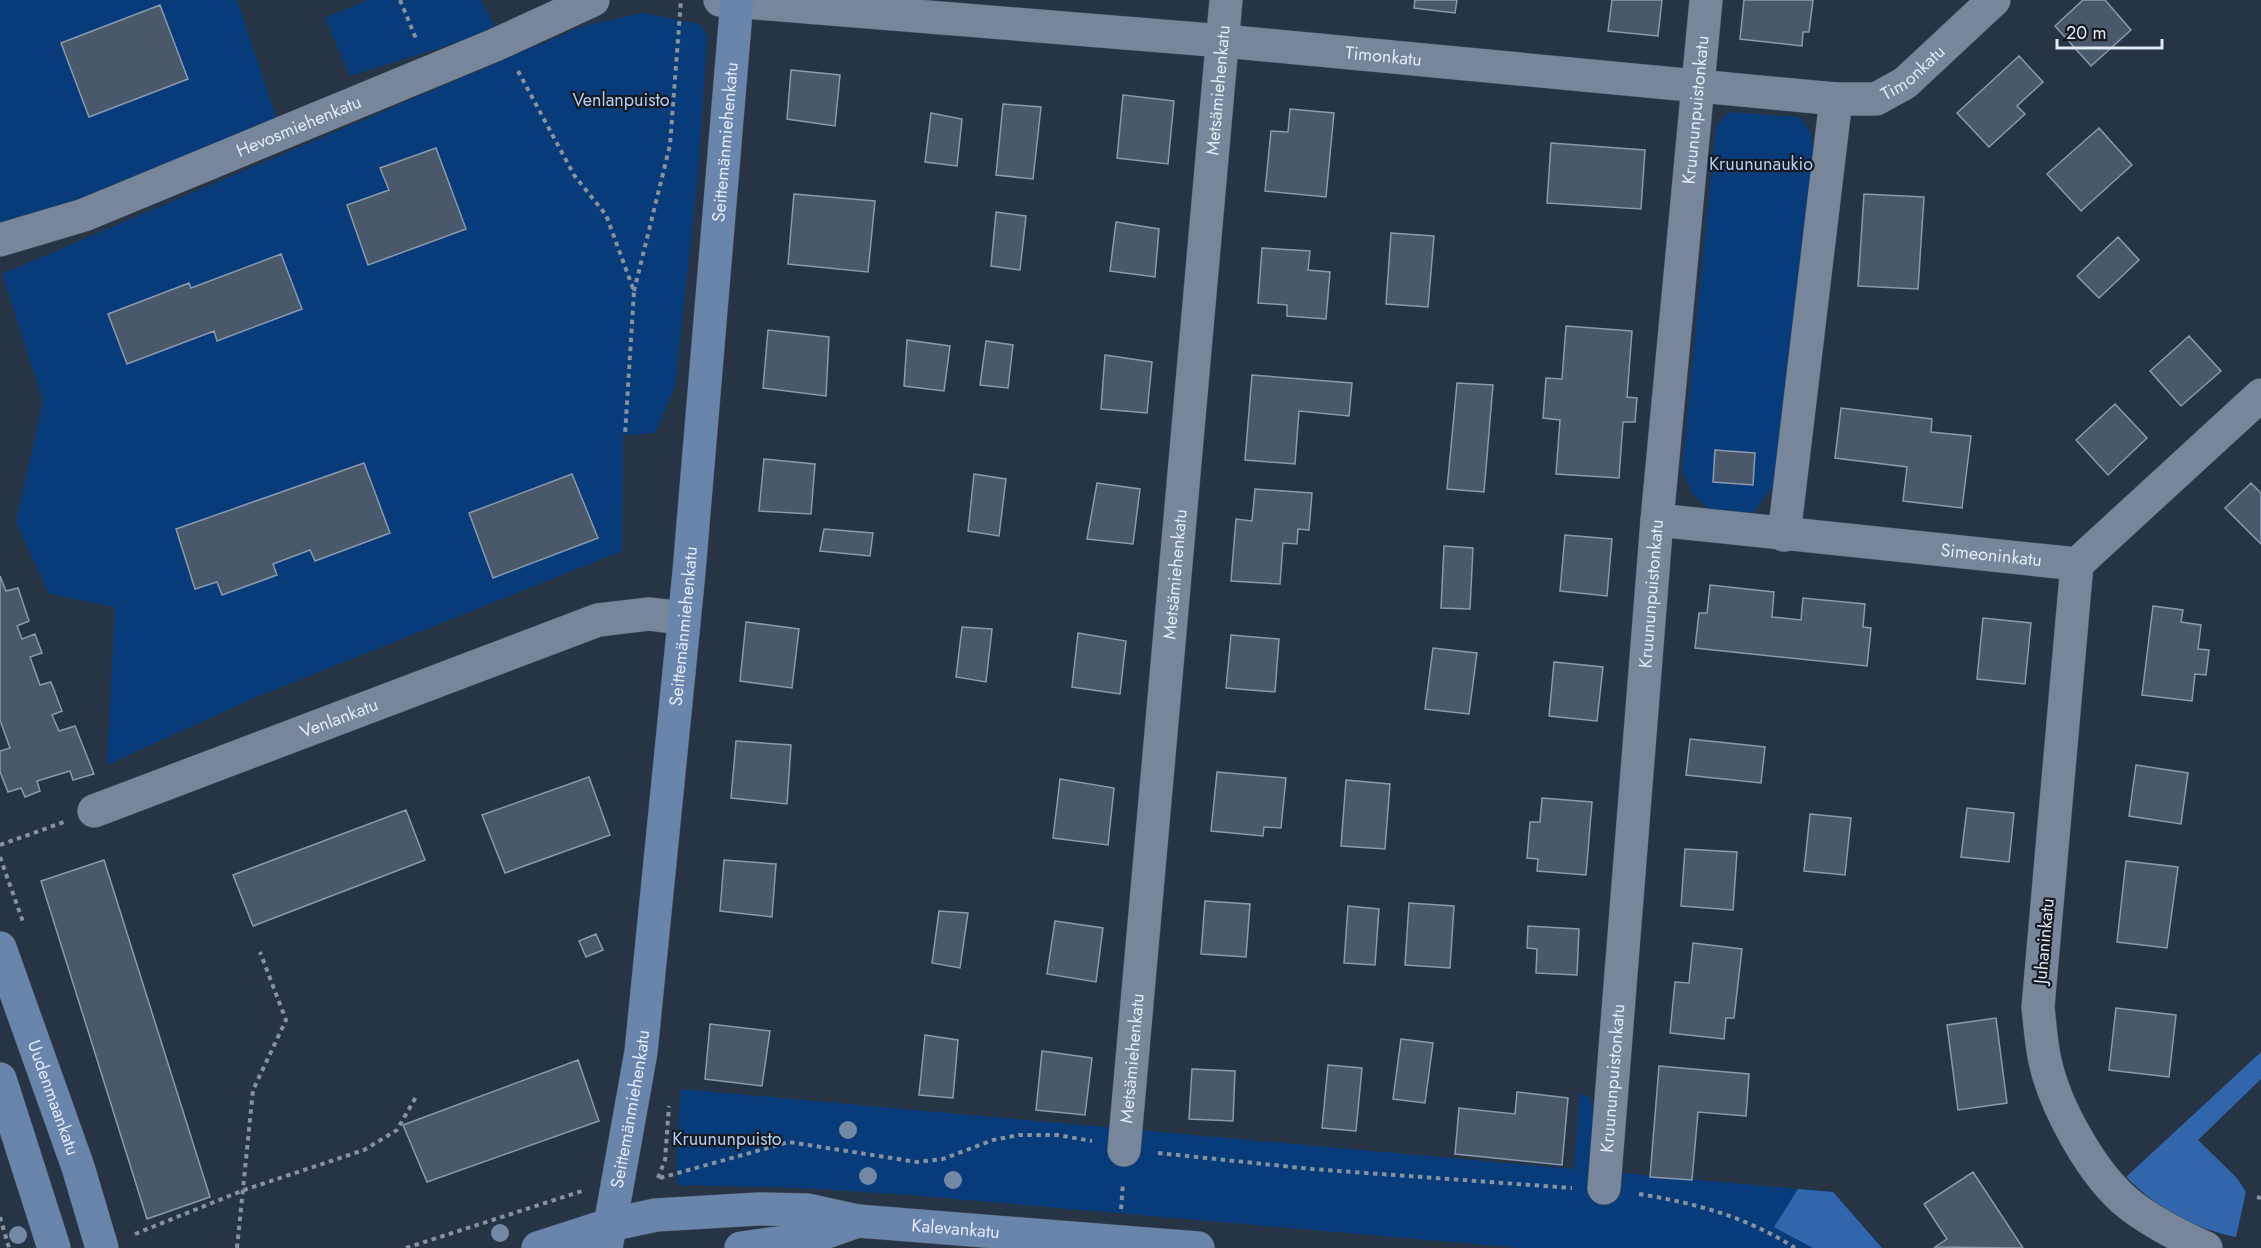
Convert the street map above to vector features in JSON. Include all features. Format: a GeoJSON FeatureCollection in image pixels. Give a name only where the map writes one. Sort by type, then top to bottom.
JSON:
{"type":"FeatureCollection","features":[{"type":"Feature","properties":{"kind":"main road","name":"Seittemänmiehenkatu"},"geometry":{"type":"LineString","coordinates":[[607,1236],[641,1052],[683,618],[731,0]]}},
{"type":"Feature","properties":{"kind":"main road","name":"Uudenmaankatu"},"geometry":{"type":"LineString","coordinates":[[0,948],[78,1167],[102,1248]]}},
{"type":"Feature","properties":{"kind":"main road"},"geometry":{"type":"LineString","coordinates":[[0,1079],[54,1248]]}},
{"type":"Feature","properties":{"kind":"main road","name":"Kalevankatu"},"geometry":{"type":"LineString","coordinates":[[538,1248],[607,1236],[656,1215],[758,1209],[808,1210],[858,1221],[1198,1248]]}},
{"type":"Feature","properties":{"kind":"main road","name":"Kalevankatu"},"geometry":{"type":"LineString","coordinates":[[741,1248],[807,1239],[858,1221]]}},
{"type":"Feature","properties":{"kind":"street","name":"Hevosmiehenkatu"},"geometry":{"type":"LineString","coordinates":[[0,240],[84,215],[430,72],[593,0]]}},
{"type":"Feature","properties":{"kind":"street","name":"Timonkatu"},"geometry":{"type":"LineString","coordinates":[[731,0],[1223,41],[1836,99],[1876,99],[1905,83],[1994,0]]}},
{"type":"Feature","properties":{"kind":"street","name":"Metsämiehenkatu"},"geometry":{"type":"LineString","coordinates":[[1124,1150],[1226,0]]}},
{"type":"Feature","properties":{"kind":"street","name":"Kruununpuistonkatu"},"geometry":{"type":"LineString","coordinates":[[1604,1188],[1657,520],[1706,0]]}},
{"type":"Feature","properties":{"kind":"street"},"geometry":{"type":"LineString","coordinates":[[1784,535],[1836,99]]}},
{"type":"Feature","properties":{"kind":"street"},"geometry":{"type":"LineString","coordinates":[[2077,564],[2261,395]]}},
{"type":"Feature","properties":{"kind":"street","name":"Simeoninkatu"},"geometry":{"type":"LineString","coordinates":[[1657,520],[2077,564]]}},
{"type":"Feature","properties":{"kind":"street","name":"Juhaninkatu"},"geometry":{"type":"LineString","coordinates":[[2077,564],[2038,1006],[2045,1061],[2057,1101],[2102,1175],[2129,1204],[2173,1234],[2206,1248]]}},
{"type":"Feature","properties":{"kind":"street","name":"Venlankatu"},"geometry":{"type":"LineString","coordinates":[[94,811],[598,620],[649,614],[683,618]]}},
{"type":"Feature","properties":{"kind":"path"},"geometry":{"type":"LineString","coordinates":[[400,0],[430,72]]}},
{"type":"Feature","properties":{"kind":"path"},"geometry":{"type":"LineString","coordinates":[[625,435],[634,291],[670,145],[681,0]]}},
{"type":"Feature","properties":{"kind":"path"},"geometry":{"type":"LineString","coordinates":[[503,41],[574,176],[606,215],[634,291]]}},
{"type":"Feature","properties":{"kind":"path"},"geometry":{"type":"LineString","coordinates":[[0,845],[94,811]]}},
{"type":"Feature","properties":{"kind":"path"},"geometry":{"type":"LineString","coordinates":[[237,1248],[253,1090],[286,1020],[260,952]]}},
{"type":"Feature","properties":{"kind":"path"},"geometry":{"type":"LineString","coordinates":[[135,1234],[244,1190],[364,1150],[397,1130],[417,1095]]}},
{"type":"Feature","properties":{"kind":"path"},"geometry":{"type":"LineString","coordinates":[[406,1248],[584,1191],[658,1179]]}},
{"type":"Feature","properties":{"kind":"path"},"geometry":{"type":"LineString","coordinates":[[1604,1188],[1682,1201],[1744,1220],[1795,1248]]}},
{"type":"Feature","properties":{"kind":"path"},"geometry":{"type":"LineString","coordinates":[[1120,1214],[1123,1192]]}},
{"type":"Feature","properties":{"kind":"path"},"geometry":{"type":"LineString","coordinates":[[0,1217],[9,1248]]}},
{"type":"Feature","properties":{"kind":"green space"},"geometry":{"type":"Polygon","coordinates":[[[0,0],[237,0],[277,120],[0,231],[0,0]]]}},
{"type":"Feature","properties":{"kind":"green space"},"geometry":{"type":"Polygon","coordinates":[[[367,0],[481,0],[497,30],[350,76],[325,18],[367,0]]]}},
{"type":"Feature","properties":{"kind":"green space","name":"Venlanpuisto"},"geometry":{"type":"Polygon","coordinates":[[[643,13],[698,24],[703,28],[707,37],[698,175],[675,387],[655,433],[623,435],[622,551],[254,698],[107,765],[115,607],[49,594],[16,522],[43,401],[2,274],[583,26],[643,13]]]}},
{"type":"Feature","properties":{"kind":"green space","name":"Kruununaukio"},"geometry":{"type":"Polygon","coordinates":[[[1729,112],[1798,117],[1809,131],[1813,148],[1775,483],[1754,512],[1742,516],[1713,512],[1694,496],[1682,470],[1716,125],[1729,112]]]}},
{"type":"Feature","properties":{"kind":"green space","name":"Kruununpuisto"},"geometry":{"type":"Polygon","coordinates":[[[681,1089],[1574,1169],[1580,1094],[1589,1096],[1595,1123],[1593,1153],[1587,1170],[1833,1192],[1882,1248],[1521,1248],[909,1195],[803,1188],[677,1185],[676,1157],[681,1089]]]}},
{"type":"Feature","properties":{"kind":"shaded area"},"geometry":{"type":"Polygon","coordinates":[[[2261,1052],[2261,1079],[2198,1140],[2237,1178],[2246,1192],[2236,1237],[2205,1228],[2177,1215],[2150,1198],[2126,1177],[2261,1052]]]}},
{"type":"Feature","properties":{"kind":"shaded area"},"geometry":{"type":"Polygon","coordinates":[[[1798,1189],[1833,1192],[1882,1248],[1813,1248],[1774,1227],[1798,1189]]]}},
{"type":"Feature","properties":{"kind":"building"},"geometry":{"type":"Polygon","coordinates":[[[1415,0],[1457,0],[1455,13],[1414,8],[1415,0]]]}},
{"type":"Feature","properties":{"kind":"building"},"geometry":{"type":"Polygon","coordinates":[[[1612,0],[1662,0],[1658,36],[1608,31],[1612,0]]]}},
{"type":"Feature","properties":{"kind":"building"},"geometry":{"type":"Polygon","coordinates":[[[1744,0],[1813,0],[1809,32],[1803,32],[1802,46],[1740,39],[1744,0]]]}},
{"type":"Feature","properties":{"kind":"building"},"geometry":{"type":"Polygon","coordinates":[[[2083,0],[2105,0],[2131,30],[2091,66],[2055,26],[2083,0]]]}},
{"type":"Feature","properties":{"kind":"building"},"geometry":{"type":"Polygon","coordinates":[[[160,5],[188,79],[89,117],[61,43],[160,5]]]}},
{"type":"Feature","properties":{"kind":"building"},"geometry":{"type":"Polygon","coordinates":[[[2019,56],[2043,82],[2017,106],[2025,114],[1989,147],[1957,113],[2019,56]]]}},
{"type":"Feature","properties":{"kind":"building"},"geometry":{"type":"Polygon","coordinates":[[[791,70],[840,75],[835,126],[787,119],[791,70]]]}},
{"type":"Feature","properties":{"kind":"building"},"geometry":{"type":"Polygon","coordinates":[[[1123,95],[1174,101],[1168,164],[1117,158],[1123,95]]]}},
{"type":"Feature","properties":{"kind":"building"},"geometry":{"type":"Polygon","coordinates":[[[1003,104],[1041,107],[1033,179],[996,175],[1003,104]]]}},
{"type":"Feature","properties":{"kind":"building"},"geometry":{"type":"Polygon","coordinates":[[[1290,109],[1334,113],[1326,197],[1265,191],[1271,131],[1288,132],[1290,109]]]}},
{"type":"Feature","properties":{"kind":"building"},"geometry":{"type":"Polygon","coordinates":[[[931,113],[962,119],[957,166],[925,162],[931,113]]]}},
{"type":"Feature","properties":{"kind":"building"},"geometry":{"type":"Polygon","coordinates":[[[2099,128],[2132,165],[2081,211],[2047,174],[2099,128]]]}},
{"type":"Feature","properties":{"kind":"building"},"geometry":{"type":"Polygon","coordinates":[[[1551,143],[1645,150],[1641,209],[1547,203],[1551,143]]]}},
{"type":"Feature","properties":{"kind":"building"},"geometry":{"type":"Polygon","coordinates":[[[436,148],[466,229],[368,265],[347,205],[389,190],[380,168],[436,148]]]}},
{"type":"Feature","properties":{"kind":"building"},"geometry":{"type":"Polygon","coordinates":[[[794,194],[875,201],[868,272],[788,264],[794,194]]]}},
{"type":"Feature","properties":{"kind":"building"},"geometry":{"type":"Polygon","coordinates":[[[1864,194],[1924,197],[1918,289],[1858,286],[1864,194]]]}},
{"type":"Feature","properties":{"kind":"building"},"geometry":{"type":"Polygon","coordinates":[[[996,212],[1026,216],[1020,270],[991,266],[996,212]]]}},
{"type":"Feature","properties":{"kind":"building"},"geometry":{"type":"Polygon","coordinates":[[[1116,222],[1159,229],[1155,277],[1110,271],[1116,222]]]}},
{"type":"Feature","properties":{"kind":"building"},"geometry":{"type":"Polygon","coordinates":[[[1391,233],[1434,236],[1428,307],[1386,304],[1391,233]]]}},
{"type":"Feature","properties":{"kind":"building"},"geometry":{"type":"Polygon","coordinates":[[[2118,237],[2139,260],[2099,298],[2077,276],[2118,237]]]}},
{"type":"Feature","properties":{"kind":"building"},"geometry":{"type":"Polygon","coordinates":[[[1262,248],[1310,251],[1308,270],[1330,272],[1326,319],[1287,316],[1287,305],[1258,303],[1262,248]]]}},
{"type":"Feature","properties":{"kind":"building"},"geometry":{"type":"Polygon","coordinates":[[[281,254],[302,309],[217,341],[214,331],[127,364],[108,314],[189,283],[191,288],[281,254]]]}},
{"type":"Feature","properties":{"kind":"building"},"geometry":{"type":"Polygon","coordinates":[[[1566,326],[1632,331],[1627,397],[1637,398],[1635,422],[1623,422],[1619,478],[1556,474],[1560,420],[1543,418],[1546,378],[1562,379],[1566,326]]]}},
{"type":"Feature","properties":{"kind":"building"},"geometry":{"type":"Polygon","coordinates":[[[768,330],[829,337],[826,396],[763,388],[768,330]]]}},
{"type":"Feature","properties":{"kind":"building"},"geometry":{"type":"Polygon","coordinates":[[[2189,336],[2221,371],[2181,406],[2150,371],[2189,336]]]}},
{"type":"Feature","properties":{"kind":"building"},"geometry":{"type":"Polygon","coordinates":[[[907,340],[950,346],[944,391],[904,386],[907,340]]]}},
{"type":"Feature","properties":{"kind":"building"},"geometry":{"type":"Polygon","coordinates":[[[986,341],[1013,345],[1008,388],[980,385],[986,341]]]}},
{"type":"Feature","properties":{"kind":"building"},"geometry":{"type":"Polygon","coordinates":[[[1105,355],[1152,362],[1147,413],[1101,409],[1105,355]]]}},
{"type":"Feature","properties":{"kind":"building"},"geometry":{"type":"Polygon","coordinates":[[[1252,375],[1352,383],[1349,416],[1299,411],[1295,464],[1245,460],[1252,375]]]}},
{"type":"Feature","properties":{"kind":"building"},"geometry":{"type":"Polygon","coordinates":[[[1457,383],[1493,385],[1484,492],[1447,489],[1457,383]]]}},
{"type":"Feature","properties":{"kind":"building"},"geometry":{"type":"Polygon","coordinates":[[[2115,404],[2147,438],[2108,475],[2076,440],[2115,404]]]}},
{"type":"Feature","properties":{"kind":"building"},"geometry":{"type":"Polygon","coordinates":[[[1841,408],[1932,419],[1931,432],[1971,436],[1962,508],[1903,501],[1907,467],[1835,458],[1841,408]]]}},
{"type":"Feature","properties":{"kind":"building"},"geometry":{"type":"Polygon","coordinates":[[[1715,450],[1755,453],[1753,485],[1713,482],[1715,450]]]}},
{"type":"Feature","properties":{"kind":"building"},"geometry":{"type":"Polygon","coordinates":[[[764,459],[815,464],[811,514],[759,511],[764,459]]]}},
{"type":"Feature","properties":{"kind":"building"},"geometry":{"type":"Polygon","coordinates":[[[364,463],[390,533],[315,561],[310,550],[273,564],[277,575],[222,595],[217,582],[195,589],[176,529],[364,463]]]}},
{"type":"Feature","properties":{"kind":"building"},"geometry":{"type":"Polygon","coordinates":[[[572,474],[598,538],[493,578],[469,513],[572,474]]]}},
{"type":"Feature","properties":{"kind":"building"},"geometry":{"type":"Polygon","coordinates":[[[974,474],[1006,479],[999,536],[968,531],[974,474]]]}},
{"type":"Feature","properties":{"kind":"building"},"geometry":{"type":"Polygon","coordinates":[[[1097,483],[1140,489],[1133,544],[1087,539],[1097,483]]]}},
{"type":"Feature","properties":{"kind":"building"},"geometry":{"type":"Polygon","coordinates":[[[2251,483],[2261,493],[2261,544],[2225,508],[2251,483]]]}},
{"type":"Feature","properties":{"kind":"building"},"geometry":{"type":"Polygon","coordinates":[[[1255,489],[1312,493],[1309,530],[1298,529],[1297,544],[1283,543],[1280,584],[1231,581],[1236,519],[1252,521],[1255,489]]]}},
{"type":"Feature","properties":{"kind":"building"},"geometry":{"type":"Polygon","coordinates":[[[824,529],[873,533],[870,556],[820,551],[824,529]]]}},
{"type":"Feature","properties":{"kind":"building"},"geometry":{"type":"Polygon","coordinates":[[[1565,535],[1612,539],[1607,596],[1560,591],[1565,535]]]}},
{"type":"Feature","properties":{"kind":"building"},"geometry":{"type":"Polygon","coordinates":[[[1444,546],[1473,548],[1470,609],[1441,608],[1444,546]]]}},
{"type":"Feature","properties":{"kind":"building"},"geometry":{"type":"Polygon","coordinates":[[[0,576],[6,591],[18,588],[29,621],[17,626],[22,639],[35,634],[42,653],[30,657],[40,685],[51,682],[62,711],[52,715],[59,731],[75,726],[94,774],[73,780],[70,771],[37,781],[40,791],[25,797],[21,788],[8,792],[0,772],[0,751],[10,748],[0,720],[0,576]]]}},
{"type":"Feature","properties":{"kind":"building"},"geometry":{"type":"Polygon","coordinates":[[[1710,585],[1774,592],[1772,617],[1801,620],[1803,598],[1865,604],[1863,627],[1871,628],[1867,666],[1695,648],[1699,613],[1707,613],[1710,585]]]}},
{"type":"Feature","properties":{"kind":"building"},"geometry":{"type":"Polygon","coordinates":[[[2153,606],[2183,610],[2181,622],[2201,625],[2198,649],[2209,650],[2206,675],[2195,674],[2192,701],[2142,695],[2153,606]]]}},
{"type":"Feature","properties":{"kind":"building"},"geometry":{"type":"Polygon","coordinates":[[[1983,618],[2031,623],[2025,684],[1977,679],[1983,618]]]}},
{"type":"Feature","properties":{"kind":"building"},"geometry":{"type":"Polygon","coordinates":[[[746,622],[799,629],[792,688],[740,681],[746,622]]]}},
{"type":"Feature","properties":{"kind":"building"},"geometry":{"type":"Polygon","coordinates":[[[962,627],[992,629],[986,682],[956,677],[962,627]]]}},
{"type":"Feature","properties":{"kind":"building"},"geometry":{"type":"Polygon","coordinates":[[[1078,633],[1126,641],[1120,694],[1072,687],[1078,633]]]}},
{"type":"Feature","properties":{"kind":"building"},"geometry":{"type":"Polygon","coordinates":[[[1231,635],[1279,639],[1275,692],[1226,688],[1231,635]]]}},
{"type":"Feature","properties":{"kind":"building"},"geometry":{"type":"Polygon","coordinates":[[[1433,648],[1477,653],[1469,714],[1425,709],[1433,648]]]}},
{"type":"Feature","properties":{"kind":"building"},"geometry":{"type":"Polygon","coordinates":[[[1554,662],[1603,667],[1597,721],[1549,716],[1554,662]]]}},
{"type":"Feature","properties":{"kind":"building"},"geometry":{"type":"Polygon","coordinates":[[[1690,739],[1765,747],[1761,783],[1686,775],[1690,739]]]}},
{"type":"Feature","properties":{"kind":"building"},"geometry":{"type":"Polygon","coordinates":[[[736,741],[791,745],[787,804],[731,798],[736,741]]]}},
{"type":"Feature","properties":{"kind":"building"},"geometry":{"type":"Polygon","coordinates":[[[2136,765],[2188,773],[2181,824],[2129,816],[2136,765]]]}},
{"type":"Feature","properties":{"kind":"building"},"geometry":{"type":"Polygon","coordinates":[[[1217,772],[1286,778],[1281,828],[1264,827],[1263,836],[1211,831],[1217,772]]]}},
{"type":"Feature","properties":{"kind":"building"},"geometry":{"type":"Polygon","coordinates":[[[589,777],[610,835],[505,873],[482,815],[589,777]]]}},
{"type":"Feature","properties":{"kind":"building"},"geometry":{"type":"Polygon","coordinates":[[[1060,779],[1114,788],[1108,845],[1053,838],[1060,779]]]}},
{"type":"Feature","properties":{"kind":"building"},"geometry":{"type":"Polygon","coordinates":[[[1346,780],[1390,784],[1385,849],[1341,846],[1346,780]]]}},
{"type":"Feature","properties":{"kind":"building"},"geometry":{"type":"Polygon","coordinates":[[[1542,798],[1592,802],[1586,875],[1537,871],[1538,859],[1527,858],[1530,822],[1540,822],[1542,798]]]}},
{"type":"Feature","properties":{"kind":"building"},"geometry":{"type":"Polygon","coordinates":[[[1967,808],[2014,813],[2009,862],[1961,857],[1967,808]]]}},
{"type":"Feature","properties":{"kind":"building"},"geometry":{"type":"Polygon","coordinates":[[[406,810],[425,860],[253,926],[233,875],[406,810]]]}},
{"type":"Feature","properties":{"kind":"building"},"geometry":{"type":"Polygon","coordinates":[[[1810,814],[1851,818],[1845,875],[1804,871],[1810,814]]]}},
{"type":"Feature","properties":{"kind":"building"},"geometry":{"type":"Polygon","coordinates":[[[1685,849],[1737,852],[1733,910],[1681,906],[1685,849]]]}},
{"type":"Feature","properties":{"kind":"building"},"geometry":{"type":"Polygon","coordinates":[[[104,860],[210,1197],[147,1219],[41,881],[104,860]]]}},
{"type":"Feature","properties":{"kind":"building"},"geometry":{"type":"Polygon","coordinates":[[[724,860],[776,864],[772,917],[720,911],[724,860]]]}},
{"type":"Feature","properties":{"kind":"building"},"geometry":{"type":"Polygon","coordinates":[[[2126,861],[2178,867],[2167,948],[2117,942],[2126,861]]]}},
{"type":"Feature","properties":{"kind":"building"},"geometry":{"type":"Polygon","coordinates":[[[1205,901],[1250,904],[1246,957],[1201,954],[1205,901]]]}},
{"type":"Feature","properties":{"kind":"building"},"geometry":{"type":"Polygon","coordinates":[[[1409,903],[1454,906],[1450,968],[1405,965],[1409,903]]]}},
{"type":"Feature","properties":{"kind":"building"},"geometry":{"type":"Polygon","coordinates":[[[1348,906],[1379,909],[1375,965],[1344,963],[1348,906]]]}},
{"type":"Feature","properties":{"kind":"building"},"geometry":{"type":"Polygon","coordinates":[[[939,911],[968,913],[960,968],[932,963],[939,911]]]}},
{"type":"Feature","properties":{"kind":"building"},"geometry":{"type":"Polygon","coordinates":[[[1055,921],[1103,928],[1096,982],[1047,974],[1055,921]]]}},
{"type":"Feature","properties":{"kind":"building"},"geometry":{"type":"Polygon","coordinates":[[[1528,926],[1579,929],[1577,975],[1536,973],[1537,949],[1527,948],[1528,926]]]}},
{"type":"Feature","properties":{"kind":"building"},"geometry":{"type":"Polygon","coordinates":[[[596,934],[603,950],[586,957],[579,941],[596,934]]]}},
{"type":"Feature","properties":{"kind":"building"},"geometry":{"type":"Polygon","coordinates":[[[1693,943],[1742,949],[1734,1018],[1726,1018],[1724,1039],[1670,1033],[1675,982],[1689,983],[1693,943]]]}},
{"type":"Feature","properties":{"kind":"building"},"geometry":{"type":"Polygon","coordinates":[[[2116,1008],[2176,1015],[2169,1077],[2109,1070],[2116,1008]]]}},
{"type":"Feature","properties":{"kind":"building"},"geometry":{"type":"Polygon","coordinates":[[[1996,1018],[2007,1103],[1958,1110],[1947,1025],[1996,1018]]]}},
{"type":"Feature","properties":{"kind":"building"},"geometry":{"type":"Polygon","coordinates":[[[710,1024],[770,1031],[762,1086],[705,1079],[710,1024]]]}},
{"type":"Feature","properties":{"kind":"building"},"geometry":{"type":"Polygon","coordinates":[[[925,1035],[958,1040],[953,1098],[919,1095],[925,1035]]]}},
{"type":"Feature","properties":{"kind":"building"},"geometry":{"type":"Polygon","coordinates":[[[1401,1039],[1433,1043],[1425,1103],[1393,1099],[1401,1039]]]}},
{"type":"Feature","properties":{"kind":"building"},"geometry":{"type":"Polygon","coordinates":[[[1042,1051],[1092,1058],[1085,1115],[1036,1110],[1042,1051]]]}},
{"type":"Feature","properties":{"kind":"building"},"geometry":{"type":"Polygon","coordinates":[[[578,1060],[599,1121],[427,1182],[403,1125],[578,1060]]]}},
{"type":"Feature","properties":{"kind":"building"},"geometry":{"type":"Polygon","coordinates":[[[1328,1065],[1362,1068],[1356,1131],[1322,1128],[1328,1065]]]}},
{"type":"Feature","properties":{"kind":"building"},"geometry":{"type":"Polygon","coordinates":[[[1659,1066],[1749,1074],[1746,1116],[1698,1112],[1692,1180],[1650,1177],[1659,1066]]]}},
{"type":"Feature","properties":{"kind":"building"},"geometry":{"type":"Polygon","coordinates":[[[1192,1069],[1235,1071],[1233,1121],[1189,1119],[1192,1069]]]}},
{"type":"Feature","properties":{"kind":"building"},"geometry":{"type":"Polygon","coordinates":[[[1517,1092],[1568,1098],[1562,1165],[1455,1154],[1459,1108],[1515,1114],[1517,1092]]]}},
{"type":"Feature","properties":{"kind":"building"},"geometry":{"type":"Polygon","coordinates":[[[1973,1172],[2023,1248],[1935,1247],[1947,1239],[1924,1204],[1973,1172]]]}}]}
